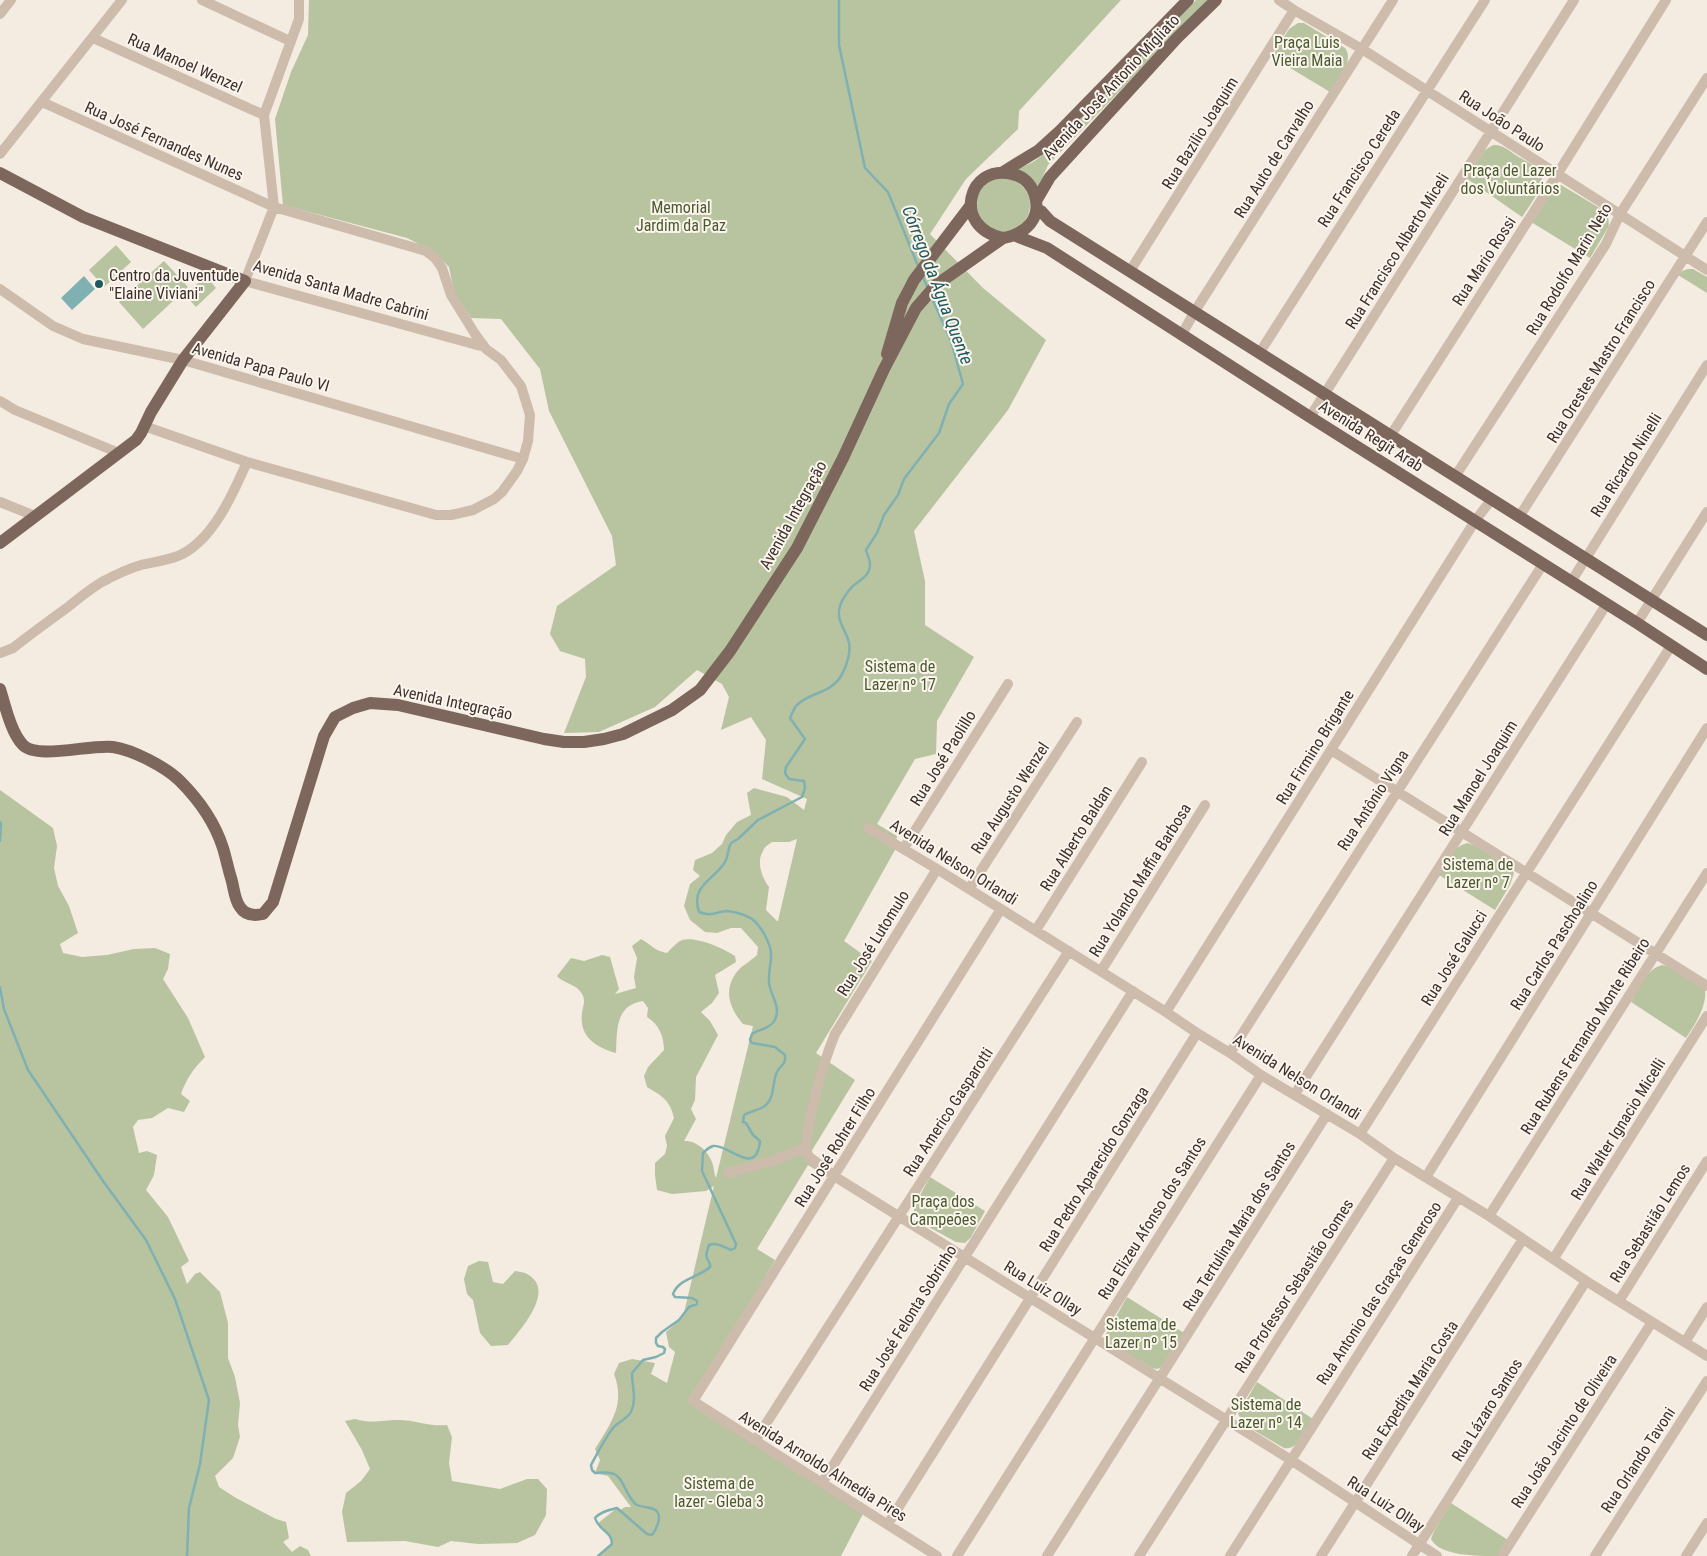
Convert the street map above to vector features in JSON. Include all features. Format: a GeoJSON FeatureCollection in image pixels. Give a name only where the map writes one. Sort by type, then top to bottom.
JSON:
{"type":"FeatureCollection","features":[{"type":"Feature","properties":{"kind":"main road","name":"Avenida José Antonio Migliato"},"geometry":{"type":"LineString","coordinates":[[1003,172],[1039,150],[1060,131],[1188,0]]}},
{"type":"Feature","properties":{"kind":"main road","name":"Avenida José Antonio Migliato"},"geometry":{"type":"LineString","coordinates":[[1036,206],[1050,177],[1177,38],[1216,0]]}},
{"type":"Feature","properties":{"kind":"main road"},"geometry":{"type":"LineString","coordinates":[[1003,172],[1018,176],[1027,182],[1033,191],[1036,206],[1028,227],[1016,236],[1003,238],[991,235],[980,228],[973,218],[970,205],[978,184],[987,176],[1003,172]]}},
{"type":"Feature","properties":{"kind":"main road","name":"Avenida Santa Madre Cabrini"},"geometry":{"type":"LineString","coordinates":[[0,173],[83,216],[246,281]]}},
{"type":"Feature","properties":{"kind":"main road","name":"Avenida Integração"},"geometry":{"type":"LineString","coordinates":[[884,369],[890,341],[902,303],[921,272],[970,205]]}},
{"type":"Feature","properties":{"kind":"main road","name":"Avenida Regit Arab"},"geometry":{"type":"LineString","coordinates":[[1036,206],[1050,220],[1707,635]]}},
{"type":"Feature","properties":{"kind":"main road","name":"Avenida Regit Arab"},"geometry":{"type":"LineString","coordinates":[[1016,236],[1047,248],[1707,669]]}},
{"type":"Feature","properties":{"kind":"main road","name":"Avenida Integração"},"geometry":{"type":"LineString","coordinates":[[0,689],[16,735],[24,746],[33,751],[44,752],[90,746],[112,747],[138,755],[179,780],[204,810],[215,829],[223,847],[240,907],[252,915],[263,914],[273,902],[324,736],[335,717],[352,708],[370,703],[398,704],[544,738],[564,742],[584,742],[610,738],[642,726],[672,710],[700,690],[730,651],[797,548],[843,458],[884,369],[916,308],[930,293],[1003,238]]}},
{"type":"Feature","properties":{"kind":"main road"},"geometry":{"type":"LineString","coordinates":[[0,543],[136,440],[150,412],[183,360],[246,281]]}},
{"type":"Feature","properties":{"kind":"street"},"geometry":{"type":"LineString","coordinates":[[0,14],[11,0]]}},
{"type":"Feature","properties":{"kind":"street"},"geometry":{"type":"LineString","coordinates":[[0,154],[122,0]]}},
{"type":"Feature","properties":{"kind":"street"},"geometry":{"type":"LineString","coordinates":[[202,0],[290,41]]}},
{"type":"Feature","properties":{"kind":"street"},"geometry":{"type":"LineString","coordinates":[[246,281],[274,207],[264,115],[299,19],[299,0]]}},
{"type":"Feature","properties":{"kind":"street","name":"Rua João Paulo"},"geometry":{"type":"LineString","coordinates":[[1279,0],[1427,90],[1707,270]]}},
{"type":"Feature","properties":{"kind":"street","name":"Rua Auto de Carvalho"},"geometry":{"type":"LineString","coordinates":[[1182,334],[1393,0]]}},
{"type":"Feature","properties":{"kind":"street","name":"Rua Francisco Cereda"},"geometry":{"type":"LineString","coordinates":[[1260,352],[1484,0]]}},
{"type":"Feature","properties":{"kind":"street","name":"Rua Francisco Alberto Miceli"},"geometry":{"type":"LineString","coordinates":[[1310,417],[1574,0]]}},
{"type":"Feature","properties":{"kind":"street","name":"Rua Mario Rossi"},"geometry":{"type":"LineString","coordinates":[[1391,435],[1666,0]]}},
{"type":"Feature","properties":{"kind":"street","name":"Rua Bazilio Joaquim"},"geometry":{"type":"LineString","coordinates":[[1130,271],[1294,10]]}},
{"type":"Feature","properties":{"kind":"street","name":"Rua Manoel Wenzel"},"geometry":{"type":"LineString","coordinates":[[93,38],[264,115]]}},
{"type":"Feature","properties":{"kind":"street","name":"Rua Rodolfo Marin Neto"},"geometry":{"type":"LineString","coordinates":[[1456,475],[1606,244],[1620,214],[1707,78]]}},
{"type":"Feature","properties":{"kind":"street","name":"Rua José Fernandes Nunes"},"geometry":{"type":"LineString","coordinates":[[42,102],[274,207],[426,251],[435,258],[442,268],[451,295],[483,346]]}},
{"type":"Feature","properties":{"kind":"street","name":"Rua Orestes Mastro Francisco"},"geometry":{"type":"LineString","coordinates":[[1520,517],[1707,222]]}},
{"type":"Feature","properties":{"kind":"street","name":"Avenida Santa Madre Cabrini"},"geometry":{"type":"LineString","coordinates":[[246,281],[483,346]]}},
{"type":"Feature","properties":{"kind":"street","name":"Avenida Papa Paulo VI"},"geometry":{"type":"LineString","coordinates":[[0,289],[53,326],[83,339],[183,360],[523,459]]}},
{"type":"Feature","properties":{"kind":"street"},"geometry":{"type":"LineString","coordinates":[[144,426],[247,462],[436,515],[462,513],[494,499],[509,484],[523,459],[528,441],[530,415],[521,386],[501,360],[483,346]]}},
{"type":"Feature","properties":{"kind":"street","name":"Rua Ricardo Ninelli"},"geometry":{"type":"LineString","coordinates":[[1571,582],[1707,365]]}},
{"type":"Feature","properties":{"kind":"street"},"geometry":{"type":"LineString","coordinates":[[0,401],[15,410],[119,453]]}},
{"type":"Feature","properties":{"kind":"street"},"geometry":{"type":"LineString","coordinates":[[0,653],[13,648],[100,583],[125,571],[180,555],[192,547],[224,509],[234,493],[247,462]]}},
{"type":"Feature","properties":{"kind":"street","name":"Rua Firmino Brigante"},"geometry":{"type":"LineString","coordinates":[[1166,1012],[1475,522],[1491,500]]}},
{"type":"Feature","properties":{"kind":"street"},"geometry":{"type":"LineString","coordinates":[[0,502],[36,516]]}},
{"type":"Feature","properties":{"kind":"street"},"geometry":{"type":"LineString","coordinates":[[1637,623],[1707,512]]}},
{"type":"Feature","properties":{"kind":"street","name":"Rua Antônio Vigna"},"geometry":{"type":"LineString","coordinates":[[1230,1053],[1543,564]]}},
{"type":"Feature","properties":{"kind":"street","name":"Rua Manoel Joaquim"},"geometry":{"type":"LineString","coordinates":[[1295,1094],[1606,605]]}},
{"type":"Feature","properties":{"kind":"street","name":"Rua José Galucci"},"geometry":{"type":"LineString","coordinates":[[1360,1134],[1671,646]]}},
{"type":"Feature","properties":{"kind":"street","name":"Rua José Paolillo"},"geometry":{"type":"LineString","coordinates":[[904,848],[1008,684]]}},
{"type":"Feature","properties":{"kind":"street","name":"Rua Augusto Wenzel"},"geometry":{"type":"LineString","coordinates":[[969,889],[1077,722]]}},
{"type":"Feature","properties":{"kind":"street","name":"Rua Carlos Paschoalino"},"geometry":{"type":"LineString","coordinates":[[1426,1177],[1707,728]]}},
{"type":"Feature","properties":{"kind":"street"},"geometry":{"type":"LineString","coordinates":[[1331,750],[1462,830],[1707,986]]}},
{"type":"Feature","properties":{"kind":"street","name":"Rua Alberto Baldan"},"geometry":{"type":"LineString","coordinates":[[1036,930],[1142,762]]}},
{"type":"Feature","properties":{"kind":"street","name":"Rua Yolando Maffia Barbosa"},"geometry":{"type":"LineString","coordinates":[[1100,971],[1205,805]]}},
{"type":"Feature","properties":{"kind":"street","name":"Avenida Nelson Orlandi"},"geometry":{"type":"LineString","coordinates":[[868,828],[904,848],[1133,991],[1261,1074],[1489,1216],[1586,1281],[1707,1356]]}},
{"type":"Feature","properties":{"kind":"street","name":"Rua José Lutomulo"},"geometry":{"type":"LineString","coordinates":[[805,1148],[808,1124],[823,1063],[834,1034],[937,869]]}},
{"type":"Feature","properties":{"kind":"street","name":"Rua Rubens Fernando Monte Ribeiro"},"geometry":{"type":"LineString","coordinates":[[1489,1216],[1707,873]]}},
{"type":"Feature","properties":{"kind":"street","name":"Rua José Rohrer Filho"},"geometry":{"type":"LineString","coordinates":[[693,1401],[1002,909]]}},
{"type":"Feature","properties":{"kind":"street","name":"Rua Americo Gasparotti"},"geometry":{"type":"LineString","coordinates":[[755,1441],[1069,951]]}},
{"type":"Feature","properties":{"kind":"street","name":"Rua José Felonta Sobrinho"},"geometry":{"type":"LineString","coordinates":[[822,1483],[1133,991]]}},
{"type":"Feature","properties":{"kind":"street","name":"Rua Walter Ignacio Micelli"},"geometry":{"type":"LineString","coordinates":[[1554,1258],[1707,1016]]}},
{"type":"Feature","properties":{"kind":"street","name":"Rua Pedro Aparecido Gonzaga"},"geometry":{"type":"LineString","coordinates":[[888,1524],[1197,1033]]}},
{"type":"Feature","properties":{"kind":"street","name":"Rua Elizeu Afonso dos Santos"},"geometry":{"type":"LineString","coordinates":[[957,1556],[1261,1074]]}},
{"type":"Feature","properties":{"kind":"street","name":"Rua Tertulina Maria dos Santos"},"geometry":{"type":"LineString","coordinates":[[1047,1556],[1327,1114]]}},
{"type":"Feature","properties":{"kind":"street"},"geometry":{"type":"LineString","coordinates":[[728,1173],[772,1161],[805,1148]]}},
{"type":"Feature","properties":{"kind":"street","name":"Rua Luiz Ollay"},"geometry":{"type":"LineString","coordinates":[[805,1148],[809,1157],[834,1176],[1290,1460],[1438,1556]]}},
{"type":"Feature","properties":{"kind":"street","name":"Rua Professor Sebastião Gomes"},"geometry":{"type":"LineString","coordinates":[[1139,1556],[1394,1158]]}},
{"type":"Feature","properties":{"kind":"street","name":"Rua Sebastião Lemos"},"geometry":{"type":"LineString","coordinates":[[1619,1300],[1707,1161]]}},
{"type":"Feature","properties":{"kind":"street","name":"Rua Antonio das Graças Generoso"},"geometry":{"type":"LineString","coordinates":[[1230,1556],[1458,1198]]}},
{"type":"Feature","properties":{"kind":"street","name":"Rua Expedita Maria Costa"},"geometry":{"type":"LineString","coordinates":[[1321,1556],[1523,1239]]}},
{"type":"Feature","properties":{"kind":"street","name":"Rua Lázaro Santos"},"geometry":{"type":"LineString","coordinates":[[1412,1556],[1586,1281]]}},
{"type":"Feature","properties":{"kind":"street"},"geometry":{"type":"LineString","coordinates":[[1685,1342],[1707,1307]]}},
{"type":"Feature","properties":{"kind":"street","name":"Rua João Jacinto de Oliveira"},"geometry":{"type":"LineString","coordinates":[[1502,1556],[1652,1322]]}},
{"type":"Feature","properties":{"kind":"street","name":"Rua Orlando Tavoni"},"geometry":{"type":"LineString","coordinates":[[1595,1556],[1707,1381]]}},
{"type":"Feature","properties":{"kind":"street","name":"Avenida Arnoldo Almedia Pires"},"geometry":{"type":"LineString","coordinates":[[693,1401],[937,1556]]}},
{"type":"Feature","properties":{"kind":"street"},"geometry":{"type":"LineString","coordinates":[[1686,1556],[1707,1523]]}},
{"type":"Feature","properties":{"kind":"green space"},"geometry":{"type":"Polygon","coordinates":[[[309,0],[1121,0],[1019,111],[1018,129],[966,179],[930,234],[983,288],[1046,340],[1008,410],[914,531],[925,581],[925,625],[974,657],[937,721],[936,754],[915,759],[877,824],[897,836],[895,850],[844,941],[872,961],[816,1053],[855,1080],[811,1152],[833,1169],[827,1177],[808,1165],[757,1249],[775,1260],[693,1400],[865,1510],[841,1556],[598,1556],[612,1544],[609,1534],[597,1524],[617,1508],[620,1510],[625,1507],[631,1507],[608,1476],[595,1473],[600,1460],[595,1449],[615,1414],[617,1405],[618,1395],[614,1374],[619,1363],[632,1359],[655,1363],[651,1374],[667,1383],[675,1352],[669,1347],[666,1332],[683,1317],[714,1186],[706,1191],[672,1194],[657,1190],[655,1163],[665,1154],[667,1146],[665,1136],[674,1118],[665,1099],[647,1087],[644,1076],[648,1067],[664,1050],[660,1031],[655,1023],[647,1017],[648,1008],[643,1001],[634,1003],[622,1013],[619,1020],[616,1053],[595,1044],[586,1034],[582,1021],[583,996],[577,988],[557,976],[571,958],[584,961],[602,955],[610,957],[619,989],[615,994],[636,988],[634,977],[637,958],[632,946],[641,939],[656,949],[667,953],[680,941],[688,939],[709,944],[735,956],[736,962],[715,975],[719,993],[712,1003],[701,1012],[710,1021],[718,1035],[696,1077],[695,1100],[691,1109],[696,1119],[684,1141],[693,1142],[705,1150],[712,1162],[716,1178],[753,1026],[743,1024],[735,1012],[730,1000],[730,986],[738,970],[757,955],[758,947],[741,928],[731,928],[717,933],[705,932],[690,920],[684,906],[690,884],[700,876],[693,870],[695,860],[712,853],[722,844],[726,835],[737,822],[751,815],[747,793],[754,788],[787,797],[804,810],[807,799],[762,779],[766,740],[751,717],[721,730],[729,697],[722,684],[697,670],[655,707],[599,732],[564,733],[586,677],[585,659],[560,651],[550,634],[557,606],[616,565],[612,536],[549,411],[540,369],[501,319],[471,318],[454,292],[449,267],[433,251],[407,238],[283,205],[275,119],[291,72],[308,35],[309,0]],[[797,839],[789,842],[772,842],[764,848],[761,855],[761,870],[769,887],[766,910],[778,921],[797,839]]]}},
{"type":"Feature","properties":{"kind":"green space"},"geometry":{"type":"Polygon","coordinates":[[[1196,0],[1208,0],[1048,165],[1039,189],[1016,170],[1033,162],[1052,148],[1196,0]]]}},
{"type":"Feature","properties":{"kind":"green space","name":"Praça Luis Vieira Maia"},"geometry":{"type":"Polygon","coordinates":[[[1298,23],[1304,23],[1345,48],[1348,53],[1344,70],[1330,92],[1272,57],[1289,29],[1298,23]]]}},
{"type":"Feature","properties":{"kind":"green space","name":"Praça de Lazer dos Voluntários"},"geometry":{"type":"Polygon","coordinates":[[[1493,145],[1506,148],[1540,171],[1542,181],[1540,188],[1522,217],[1466,178],[1485,150],[1493,145]]]}},
{"type":"Feature","properties":{"kind":"green space"},"geometry":{"type":"Polygon","coordinates":[[[1003,178],[1013,180],[1022,186],[1028,195],[1030,205],[1028,215],[1022,224],[1013,230],[1003,232],[993,230],[984,224],[978,215],[976,205],[978,195],[984,186],[993,180],[1003,178]]]}},
{"type":"Feature","properties":{"kind":"green space"},"geometry":{"type":"Polygon","coordinates":[[[1561,185],[1603,210],[1608,216],[1609,226],[1590,258],[1531,222],[1554,187],[1561,185]]]}},
{"type":"Feature","properties":{"kind":"green space"},"geometry":{"type":"Polygon","coordinates":[[[116,245],[131,262],[104,287],[89,270],[116,245]]]}},
{"type":"Feature","properties":{"kind":"green space"},"geometry":{"type":"Polygon","coordinates":[[[164,261],[188,287],[143,329],[119,302],[164,261]]]}},
{"type":"Feature","properties":{"kind":"green space"},"geometry":{"type":"Polygon","coordinates":[[[1688,269],[1693,269],[1707,277],[1707,293],[1678,275],[1688,269]]]}},
{"type":"Feature","properties":{"kind":"green space"},"geometry":{"type":"Polygon","coordinates":[[[206,276],[216,288],[196,307],[185,295],[206,276]]]}},
{"type":"Feature","properties":{"kind":"green space"},"geometry":{"type":"Polygon","coordinates":[[[0,790],[53,828],[57,846],[54,868],[58,886],[69,906],[78,933],[60,944],[63,953],[82,957],[107,955],[134,949],[155,948],[170,954],[168,969],[163,979],[188,1018],[205,1057],[191,1074],[181,1094],[190,1101],[184,1112],[168,1108],[152,1118],[138,1120],[133,1127],[139,1153],[147,1151],[157,1155],[154,1175],[146,1190],[168,1217],[189,1261],[181,1267],[187,1284],[195,1274],[200,1272],[220,1292],[228,1323],[228,1358],[235,1377],[240,1403],[238,1425],[240,1437],[233,1458],[215,1476],[219,1487],[276,1519],[286,1522],[289,1538],[283,1542],[292,1552],[300,1546],[308,1550],[311,1556],[0,1556],[0,790]]]}},
{"type":"Feature","properties":{"kind":"green space","name":"Sistema de Lazer nº 7"},"geometry":{"type":"Polygon","coordinates":[[[1467,843],[1474,845],[1510,868],[1514,873],[1510,885],[1495,910],[1439,875],[1453,852],[1467,843]]]}},
{"type":"Feature","properties":{"kind":"green space"},"geometry":{"type":"Polygon","coordinates":[[[1662,965],[1669,967],[1705,989],[1702,1009],[1686,1038],[1631,1002],[1647,975],[1656,967],[1662,965]]]}},
{"type":"Feature","properties":{"kind":"green space","name":"Praça dos Campeões"},"geometry":{"type":"Polygon","coordinates":[[[930,1177],[985,1211],[971,1237],[965,1243],[956,1242],[918,1221],[914,1215],[914,1206],[930,1177]]]}},
{"type":"Feature","properties":{"kind":"green space"},"geometry":{"type":"Polygon","coordinates":[[[479,1261],[488,1262],[493,1282],[503,1284],[515,1271],[527,1274],[535,1281],[538,1290],[533,1310],[508,1345],[491,1346],[480,1333],[473,1300],[467,1294],[464,1279],[468,1266],[479,1261]]]}},
{"type":"Feature","properties":{"kind":"green space","name":"Sistema de Lazer nº 15"},"geometry":{"type":"Polygon","coordinates":[[[1127,1297],[1184,1333],[1162,1367],[1152,1368],[1113,1345],[1106,1334],[1127,1297]]]}},
{"type":"Feature","properties":{"kind":"green space","name":"Sistema de Lazer nº 14"},"geometry":{"type":"Polygon","coordinates":[[[1257,1382],[1313,1419],[1301,1438],[1293,1446],[1284,1448],[1245,1425],[1238,1414],[1257,1382]]]}},
{"type":"Feature","properties":{"kind":"green space"},"geometry":{"type":"Polygon","coordinates":[[[355,1419],[372,1422],[405,1420],[447,1425],[452,1437],[449,1463],[452,1481],[500,1489],[527,1479],[538,1479],[547,1489],[546,1515],[535,1535],[517,1543],[478,1544],[451,1541],[438,1547],[405,1541],[347,1542],[342,1512],[346,1493],[361,1481],[370,1469],[362,1450],[345,1421],[355,1419]]]}},
{"type":"Feature","properties":{"kind":"green space"},"geometry":{"type":"Polygon","coordinates":[[[1451,1503],[1508,1540],[1497,1556],[1460,1554],[1450,1552],[1435,1545],[1431,1539],[1434,1531],[1451,1503]]]}},
{"type":"Feature","properties":{"kind":"water"},"geometry":{"type":"Polygon","coordinates":[[[84,276],[95,289],[72,310],[61,298],[84,276]]]}},
{"type":"Feature","properties":{"kind":"waterway","name":"Córrego da Água Quente"},"geometry":{"type":"LineString","coordinates":[[839,0],[839,45],[865,168],[888,192],[918,266]]}},
{"type":"Feature","properties":{"kind":"waterway","name":"Córrego da Água Quente"},"geometry":{"type":"LineString","coordinates":[[922,275],[928,289]]}},
{"type":"Feature","properties":{"kind":"waterway","name":"Córrego da Água Quente"},"geometry":{"type":"LineString","coordinates":[[598,1556],[612,1544],[610,1536],[599,1526],[595,1518],[602,1513],[617,1508],[647,1534],[652,1535],[658,1524],[658,1513],[652,1508],[637,1505],[630,1497],[622,1481],[615,1474],[595,1473],[591,1465],[613,1428],[631,1412],[634,1398],[632,1373],[643,1360],[664,1353],[665,1349],[658,1346],[656,1338],[679,1320],[689,1307],[697,1304],[697,1301],[692,1298],[675,1297],[673,1294],[676,1289],[680,1284],[710,1267],[706,1255],[709,1245],[718,1244],[731,1250],[735,1248],[736,1244],[702,1171],[703,1153],[712,1146],[719,1146],[741,1157],[753,1157],[757,1152],[760,1141],[753,1135],[746,1123],[743,1122],[744,1115],[761,1108],[769,1102],[775,1076],[778,1069],[784,1064],[785,1059],[785,1055],[775,1047],[752,1043],[750,1040],[752,1034],[772,1024],[777,1013],[769,983],[771,952],[765,936],[752,919],[743,915],[726,911],[711,914],[699,912],[698,896],[703,886],[725,862],[731,843],[758,820],[802,797],[805,788],[804,781],[789,779],[785,773],[786,767],[805,739],[790,718],[797,705],[826,690],[841,676],[847,663],[849,648],[848,639],[839,615],[841,604],[850,589],[864,578],[868,572],[870,562],[866,550],[877,533],[884,515],[898,495],[904,479],[939,433],[949,404],[963,384],[951,341],[931,296]]}},
{"type":"Feature","properties":{"kind":"waterway"},"geometry":{"type":"LineString","coordinates":[[0,822],[0,841]]}},
{"type":"Feature","properties":{"kind":"waterway"},"geometry":{"type":"LineString","coordinates":[[0,987],[4,1009],[28,1070],[103,1181],[146,1240],[175,1299],[209,1400],[200,1464],[189,1508],[187,1556]]}},
{"type":"Feature","properties":{"kind":"place","name":"Centro da Juventude \"Elaine Viviani\""},"geometry":{"type":"Point","coordinates":[99,284]}},
{"type":"Feature","properties":{"kind":"park label","name":"Memorial Jardim da Paz"},"geometry":{"type":"Point","coordinates":[681,216]}},
{"type":"Feature","properties":{"kind":"park label","name":"Sistema de Lazer nº 17"},"geometry":{"type":"Point","coordinates":[900,675]}},
{"type":"Feature","properties":{"kind":"park label","name":"Sistema de lazer - Gleba 3"},"geometry":{"type":"Point","coordinates":[719,1492]}}]}
